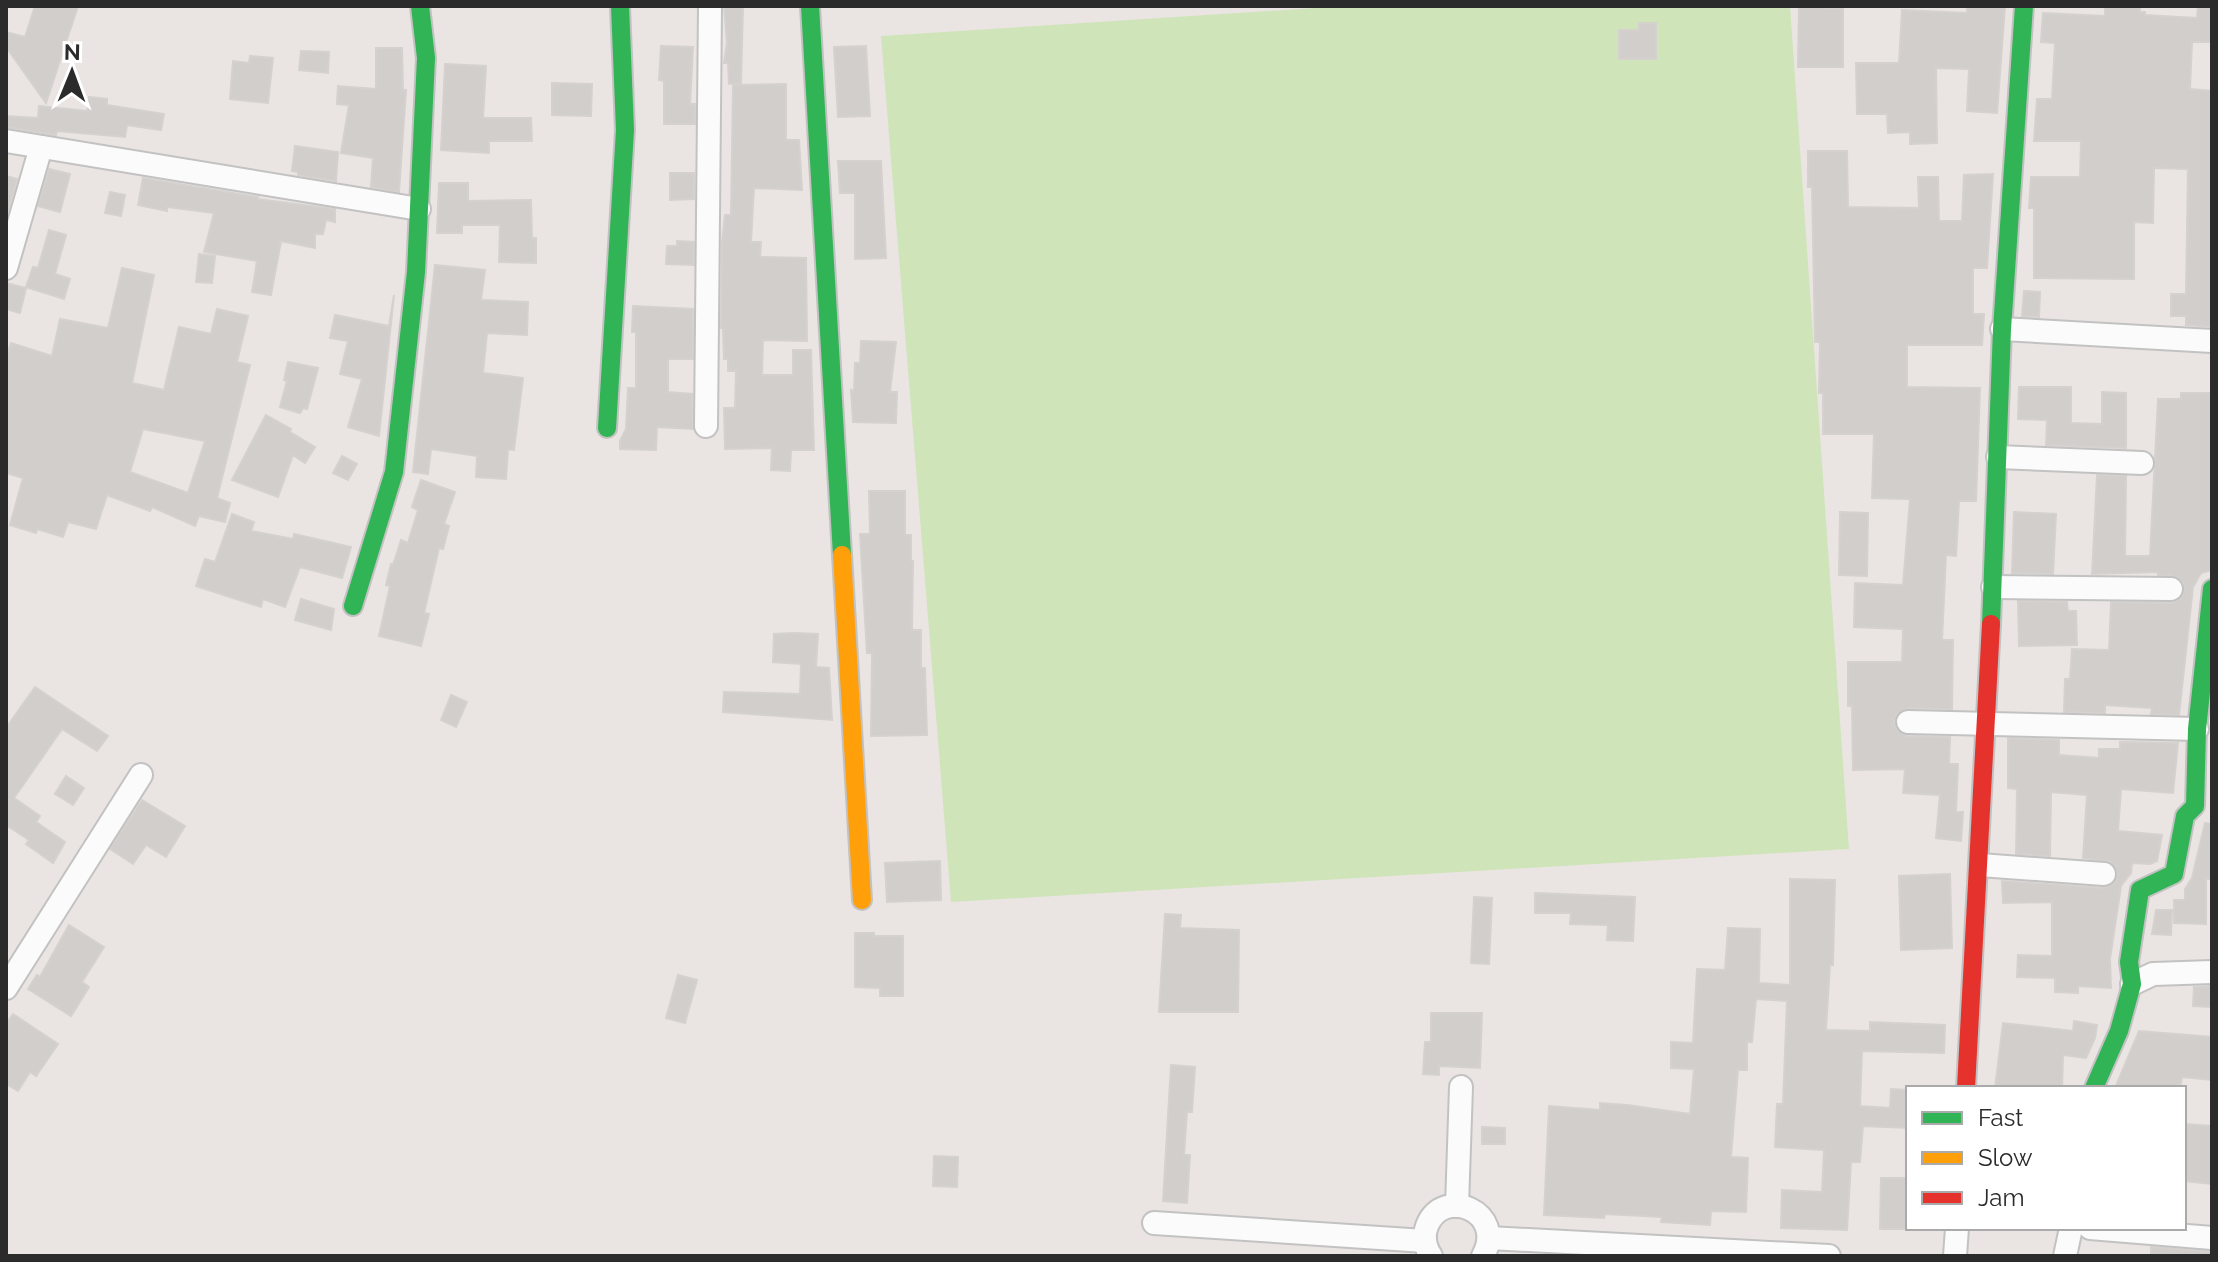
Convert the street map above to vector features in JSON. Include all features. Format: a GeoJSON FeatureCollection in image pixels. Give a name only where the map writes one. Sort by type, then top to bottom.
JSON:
{"type":"FeatureCollection","features":[{"type":"Feature","properties":{"kind":"street"},"geometry":{"type":"LineString","coordinates":[[353,606],[394,472],[416,272],[426,58],[420,6]]}},
{"type":"Feature","properties":{"kind":"street"},"geometry":{"type":"LineString","coordinates":[[607,428],[625,130],[620,6]]}},
{"type":"Feature","properties":{"kind":"street"},"geometry":{"type":"LineString","coordinates":[[706,426],[710,6]]}},
{"type":"Feature","properties":{"kind":"street"},"geometry":{"type":"LineString","coordinates":[[810,6],[862,900]]}},
{"type":"Feature","properties":{"kind":"street"},"geometry":{"type":"LineString","coordinates":[[1966,1086],[1987,725],[2002,329],[2024,6]]}},
{"type":"Feature","properties":{"kind":"street"},"geometry":{"type":"LineString","coordinates":[[6,141],[419,209]]}},
{"type":"Feature","properties":{"kind":"street"},"geometry":{"type":"LineString","coordinates":[[6,268],[41,147]]}},
{"type":"Feature","properties":{"kind":"street"},"geometry":{"type":"LineString","coordinates":[[2002,329],[2212,341]]}},
{"type":"Feature","properties":{"kind":"street"},"geometry":{"type":"LineString","coordinates":[[1998,457],[2142,463]]}},
{"type":"Feature","properties":{"kind":"street"},"geometry":{"type":"LineString","coordinates":[[1993,587],[2171,589]]}},
{"type":"Feature","properties":{"kind":"street"},"geometry":{"type":"LineString","coordinates":[[2095,1086],[2119,1031],[2132,984],[2129,962],[2140,890],[2174,874],[2185,816],[2195,806],[2197,729],[2212,589]]}},
{"type":"Feature","properties":{"kind":"street"},"geometry":{"type":"LineString","coordinates":[[1908,722],[2197,729]]}},
{"type":"Feature","properties":{"kind":"street"},"geometry":{"type":"LineString","coordinates":[[6,988],[141,775]]}},
{"type":"Feature","properties":{"kind":"street"},"geometry":{"type":"LineString","coordinates":[[2185,816],[2212,818]]}},
{"type":"Feature","properties":{"kind":"street"},"geometry":{"type":"LineString","coordinates":[[1980,865],[2104,874]]}},
{"type":"Feature","properties":{"kind":"street"},"geometry":{"type":"LineString","coordinates":[[2132,984],[2153,974],[2212,972]]}},
{"type":"Feature","properties":{"kind":"street"},"geometry":{"type":"LineString","coordinates":[[1457,1206],[1461,1087]]}},
{"type":"Feature","properties":{"kind":"street"},"geometry":{"type":"LineString","coordinates":[[1154,1223],[1428,1248],[1425,1229],[1430,1219],[1438,1212],[1457,1206],[1476,1212],[1488,1228],[1486,1247],[1829,1256]]}},
{"type":"Feature","properties":{"kind":"street"},"geometry":{"type":"LineString","coordinates":[[1955,1256],[1957,1230]]}},
{"type":"Feature","properties":{"kind":"street"},"geometry":{"type":"LineString","coordinates":[[2065,1256],[2071,1230]]}},
{"type":"Feature","properties":{"kind":"street"},"geometry":{"type":"LineString","coordinates":[[2114,1230],[2212,1238]]}},
{"type":"Feature","properties":{"kind":"green space"},"geometry":{"type":"Polygon","coordinates":[[[1347,6],[1790,6],[1849,849],[951,902],[881,36],[1347,6]]]}},
{"type":"Feature","properties":{"kind":"building"},"geometry":{"type":"Polygon","coordinates":[[[35,6],[78,6],[46,103],[6,47],[6,32],[25,37],[35,6]]]}},
{"type":"Feature","properties":{"kind":"building"},"geometry":{"type":"Polygon","coordinates":[[[724,6],[743,6],[741,83],[729,84],[728,63],[724,63],[727,43],[724,6]]]}},
{"type":"Feature","properties":{"kind":"building"},"geometry":{"type":"Polygon","coordinates":[[[1799,6],[1843,9],[1843,67],[1798,67],[1799,6]]]}},
{"type":"Feature","properties":{"kind":"building"},"geometry":{"type":"Polygon","coordinates":[[[1967,6],[2005,6],[1997,113],[1967,111],[1969,69],[1936,68],[1937,143],[1910,144],[1910,132],[1888,133],[1887,114],[1857,114],[1856,63],[1899,63],[1902,10],[1967,13],[1967,6]]]}},
{"type":"Feature","properties":{"kind":"building"},"geometry":{"type":"Polygon","coordinates":[[[2105,6],[2140,6],[2140,12],[2145,12],[2145,15],[2197,18],[2198,6],[2212,6],[2212,42],[2192,42],[2190,89],[2212,91],[2212,327],[2186,325],[2186,316],[2171,316],[2171,294],[2186,294],[2188,169],[2154,168],[2153,223],[2134,222],[2134,279],[2034,278],[2034,208],[2029,208],[2031,177],[2080,177],[2081,141],[2034,141],[2037,99],[2052,99],[2055,43],[2041,42],[2043,13],[2105,16],[2105,6]]]}},
{"type":"Feature","properties":{"kind":"building"},"geometry":{"type":"Polygon","coordinates":[[[1639,23],[1656,23],[1656,59],[1619,59],[1619,30],[1639,30],[1639,23]]]}},
{"type":"Feature","properties":{"kind":"building"},"geometry":{"type":"Polygon","coordinates":[[[661,46],[693,47],[690,104],[695,104],[695,124],[664,124],[664,81],[659,80],[661,46]]]}},
{"type":"Feature","properties":{"kind":"building"},"geometry":{"type":"Polygon","coordinates":[[[866,46],[870,116],[838,117],[834,47],[866,46]]]}},
{"type":"Feature","properties":{"kind":"building"},"geometry":{"type":"Polygon","coordinates":[[[376,48],[402,48],[403,90],[406,90],[399,192],[371,187],[373,158],[341,153],[349,105],[337,104],[338,86],[376,89],[376,48]]]}},
{"type":"Feature","properties":{"kind":"building"},"geometry":{"type":"Polygon","coordinates":[[[301,51],[329,52],[328,73],[299,70],[301,51]]]}},
{"type":"Feature","properties":{"kind":"building"},"geometry":{"type":"Polygon","coordinates":[[[250,56],[273,58],[268,103],[230,99],[233,61],[249,63],[250,56]]]}},
{"type":"Feature","properties":{"kind":"building"},"geometry":{"type":"Polygon","coordinates":[[[445,64],[486,66],[483,118],[531,118],[532,141],[489,141],[489,153],[441,150],[445,64]]]}},
{"type":"Feature","properties":{"kind":"building"},"geometry":{"type":"Polygon","coordinates":[[[552,83],[592,84],[591,116],[552,115],[552,83]]]}},
{"type":"Feature","properties":{"kind":"building"},"geometry":{"type":"Polygon","coordinates":[[[786,84],[786,140],[799,140],[802,190],[754,188],[751,242],[761,242],[760,257],[806,258],[807,341],[763,340],[762,375],[793,375],[793,350],[811,350],[814,450],[791,450],[790,471],[771,470],[772,448],[725,449],[724,408],[735,408],[736,371],[728,371],[721,328],[722,241],[725,215],[731,215],[733,85],[786,84]]]}},
{"type":"Feature","properties":{"kind":"building"},"geometry":{"type":"Polygon","coordinates":[[[89,97],[107,99],[107,105],[164,114],[161,130],[127,125],[125,137],[57,131],[56,135],[6,127],[6,116],[38,118],[39,106],[87,111],[89,97]]]}},
{"type":"Feature","properties":{"kind":"building"},"geometry":{"type":"Polygon","coordinates":[[[295,146],[338,152],[336,181],[298,175],[298,172],[292,171],[295,146]]]}},
{"type":"Feature","properties":{"kind":"building"},"geometry":{"type":"Polygon","coordinates":[[[1808,151],[1847,151],[1848,207],[1919,208],[1918,177],[1938,177],[1939,221],[1962,221],[1964,175],[1993,174],[1987,268],[1973,268],[1973,314],[1984,314],[1982,345],[1907,345],[1907,387],[1980,388],[1976,501],[1959,501],[1956,556],[1946,555],[1942,640],[1953,640],[1952,709],[1908,708],[1897,714],[1894,721],[1896,729],[1907,736],[1950,737],[1949,764],[1958,764],[1956,812],[1963,812],[1961,841],[1936,838],[1940,795],[1903,793],[1905,769],[1853,770],[1848,662],[1902,662],[1903,629],[1854,627],[1855,583],[1903,585],[1910,499],[1872,498],[1874,434],[1823,434],[1823,393],[1819,393],[1820,342],[1815,342],[1812,187],[1808,187],[1808,151]]]}},
{"type":"Feature","properties":{"kind":"building"},"geometry":{"type":"Polygon","coordinates":[[[838,161],[881,161],[886,258],[855,259],[855,193],[840,193],[838,161]]]}},
{"type":"Feature","properties":{"kind":"building"},"geometry":{"type":"Polygon","coordinates":[[[49,169],[70,174],[60,212],[38,206],[49,169]]]}},
{"type":"Feature","properties":{"kind":"building"},"geometry":{"type":"Polygon","coordinates":[[[670,173],[694,173],[694,199],[670,200],[670,173]]]}},
{"type":"Feature","properties":{"kind":"building"},"geometry":{"type":"Polygon","coordinates":[[[6,176],[17,179],[6,218],[6,176]]]}},
{"type":"Feature","properties":{"kind":"building"},"geometry":{"type":"Polygon","coordinates":[[[143,178],[257,199],[335,209],[335,222],[326,220],[323,234],[315,234],[315,248],[281,241],[271,295],[252,292],[257,261],[204,252],[214,213],[167,207],[167,211],[138,205],[143,178]]]}},
{"type":"Feature","properties":{"kind":"building"},"geometry":{"type":"Polygon","coordinates":[[[439,183],[468,183],[468,201],[531,200],[536,263],[499,262],[500,225],[462,225],[462,233],[437,233],[439,183]]]}},
{"type":"Feature","properties":{"kind":"building"},"geometry":{"type":"Polygon","coordinates":[[[110,192],[125,195],[121,216],[105,213],[110,192]]]}},
{"type":"Feature","properties":{"kind":"building"},"geometry":{"type":"Polygon","coordinates":[[[49,230],[66,235],[55,274],[70,279],[64,299],[26,287],[33,267],[38,268],[49,230]]]}},
{"type":"Feature","properties":{"kind":"building"},"geometry":{"type":"Polygon","coordinates":[[[677,241],[694,242],[694,265],[666,264],[667,246],[677,246],[677,241]]]}},
{"type":"Feature","properties":{"kind":"building"},"geometry":{"type":"Polygon","coordinates":[[[199,254],[215,256],[212,283],[196,282],[199,254]]]}},
{"type":"Feature","properties":{"kind":"building"},"geometry":{"type":"Polygon","coordinates":[[[435,265],[485,270],[481,300],[528,302],[527,335],[487,333],[483,373],[523,378],[514,450],[508,449],[506,479],[476,477],[477,456],[431,449],[428,474],[413,472],[435,265]]]}},
{"type":"Feature","properties":{"kind":"building"},"geometry":{"type":"Polygon","coordinates":[[[122,268],[154,275],[132,383],[164,390],[179,327],[211,334],[217,309],[248,316],[237,362],[250,365],[217,498],[230,503],[225,522],[199,516],[195,526],[152,507],[150,511],[107,495],[96,529],[68,522],[63,537],[10,525],[23,478],[6,473],[6,358],[11,343],[52,356],[60,319],[108,328],[122,268]],[[143,429],[130,472],[188,493],[205,441],[143,429]]]}},
{"type":"Feature","properties":{"kind":"building"},"geometry":{"type":"Polygon","coordinates":[[[6,283],[26,288],[20,313],[6,309],[6,283]]]}},
{"type":"Feature","properties":{"kind":"building"},"geometry":{"type":"Polygon","coordinates":[[[2024,291],[2040,292],[2039,317],[2022,316],[2024,291]]]}},
{"type":"Feature","properties":{"kind":"building"},"geometry":{"type":"Polygon","coordinates":[[[394,295],[379,436],[348,427],[362,379],[340,374],[348,341],[330,338],[335,315],[389,326],[394,295]]]}},
{"type":"Feature","properties":{"kind":"building"},"geometry":{"type":"Polygon","coordinates":[[[633,306],[693,309],[693,359],[668,359],[668,392],[692,394],[693,429],[657,427],[656,450],[620,449],[626,429],[628,388],[636,388],[633,306]]]}},
{"type":"Feature","properties":{"kind":"building"},"geometry":{"type":"Polygon","coordinates":[[[861,341],[896,342],[890,392],[897,392],[896,423],[853,422],[851,390],[854,391],[855,363],[860,363],[861,341]]]}},
{"type":"Feature","properties":{"kind":"building"},"geometry":{"type":"Polygon","coordinates":[[[288,362],[318,368],[307,409],[303,408],[300,413],[280,407],[288,362]]]}},
{"type":"Feature","properties":{"kind":"building"},"geometry":{"type":"Polygon","coordinates":[[[2019,387],[2071,387],[2071,423],[2102,424],[2102,392],[2126,393],[2126,448],[2046,445],[2047,420],[2018,419],[2019,387]]]}},
{"type":"Feature","properties":{"kind":"building"},"geometry":{"type":"Polygon","coordinates":[[[2181,393],[2212,393],[2212,570],[2201,573],[2193,587],[2179,715],[2151,714],[2152,708],[2105,705],[2105,713],[2064,712],[2065,679],[2070,679],[2072,649],[2109,650],[2111,602],[2171,603],[2183,595],[2184,583],[2172,575],[2158,575],[2158,572],[2092,574],[2097,475],[2126,476],[2125,556],[2150,556],[2158,399],[2181,399],[2181,393]]]}},
{"type":"Feature","properties":{"kind":"building"},"geometry":{"type":"Polygon","coordinates":[[[266,415],[315,447],[305,463],[293,455],[278,497],[232,480],[266,415]]]}},
{"type":"Feature","properties":{"kind":"building"},"geometry":{"type":"Polygon","coordinates":[[[342,456],[357,464],[348,480],[333,473],[342,456]]]}},
{"type":"Feature","properties":{"kind":"building"},"geometry":{"type":"Polygon","coordinates":[[[421,480],[455,492],[444,524],[449,526],[443,549],[439,548],[424,613],[429,614],[421,646],[379,636],[390,586],[386,585],[391,564],[401,540],[408,543],[418,510],[412,507],[421,480]]]}},
{"type":"Feature","properties":{"kind":"building"},"geometry":{"type":"Polygon","coordinates":[[[869,491],[905,491],[905,535],[911,535],[913,561],[912,630],[921,630],[927,735],[871,736],[872,653],[867,653],[860,534],[870,534],[869,491]]]}},
{"type":"Feature","properties":{"kind":"building"},"geometry":{"type":"Polygon","coordinates":[[[1840,512],[1868,513],[1867,576],[1839,575],[1840,512]]]}},
{"type":"Feature","properties":{"kind":"building"},"geometry":{"type":"Polygon","coordinates":[[[2014,512],[2056,514],[2053,574],[2012,573],[2014,512]]]}},
{"type":"Feature","properties":{"kind":"building"},"geometry":{"type":"Polygon","coordinates":[[[232,514],[254,522],[251,531],[293,539],[294,534],[351,547],[342,578],[300,567],[285,607],[263,599],[261,607],[196,586],[205,559],[215,562],[232,514]]]}},
{"type":"Feature","properties":{"kind":"building"},"geometry":{"type":"Polygon","coordinates":[[[301,599],[334,609],[331,630],[295,620],[301,599]]]}},
{"type":"Feature","properties":{"kind":"building"},"geometry":{"type":"Polygon","coordinates":[[[2018,601],[2067,602],[2068,611],[2076,611],[2077,645],[2019,646],[2018,601]]]}},
{"type":"Feature","properties":{"kind":"building"},"geometry":{"type":"Polygon","coordinates":[[[774,634],[818,634],[816,667],[829,668],[832,720],[723,712],[724,692],[800,694],[801,664],[773,662],[774,634]]]}},
{"type":"Feature","properties":{"kind":"building"},"geometry":{"type":"Polygon","coordinates":[[[35,687],[108,736],[97,751],[62,729],[14,798],[40,816],[36,822],[65,842],[53,863],[26,844],[29,840],[6,825],[6,728],[35,687]]]}},
{"type":"Feature","properties":{"kind":"building"},"geometry":{"type":"Polygon","coordinates":[[[451,695],[467,702],[456,727],[441,720],[451,695]]]}},
{"type":"Feature","properties":{"kind":"building"},"geometry":{"type":"Polygon","coordinates":[[[2008,738],[2059,740],[2059,755],[2099,758],[2099,749],[2120,749],[2120,742],[2178,743],[2173,793],[2121,789],[2118,831],[2162,835],[2157,861],[2150,864],[2132,863],[2131,873],[2121,886],[2110,959],[2111,988],[2078,986],[2078,993],[2055,992],[2055,978],[2017,977],[2018,955],[2052,956],[2052,902],[2003,903],[2002,881],[2104,888],[2115,882],[2118,874],[2111,862],[2083,858],[2087,795],[2051,792],[2050,856],[2016,854],[2017,789],[2008,788],[2008,738]]]}},
{"type":"Feature","properties":{"kind":"building"},"geometry":{"type":"Polygon","coordinates":[[[66,776],[84,788],[73,805],[55,794],[66,776]]]}},
{"type":"Feature","properties":{"kind":"building"},"geometry":{"type":"Polygon","coordinates":[[[142,800],[185,826],[166,857],[146,845],[133,864],[110,849],[142,800]]]}},
{"type":"Feature","properties":{"kind":"building"},"geometry":{"type":"Polygon","coordinates":[[[2205,823],[2212,824],[2212,879],[2206,879],[2206,924],[2174,923],[2174,900],[2185,900],[2185,889],[2192,878],[2205,823]]]}},
{"type":"Feature","properties":{"kind":"building"},"geometry":{"type":"Polygon","coordinates":[[[940,861],[941,900],[887,902],[885,863],[940,861]]]}},
{"type":"Feature","properties":{"kind":"building"},"geometry":{"type":"Polygon","coordinates":[[[1950,874],[1952,948],[1901,950],[1899,876],[1950,874]]]}},
{"type":"Feature","properties":{"kind":"building"},"geometry":{"type":"Polygon","coordinates":[[[1790,879],[1835,880],[1833,965],[1830,965],[1826,1030],[1870,1031],[1870,1022],[1945,1025],[1944,1053],[1862,1051],[1860,1106],[1890,1108],[1891,1089],[1906,1090],[1906,1128],[1863,1126],[1860,1162],[1851,1162],[1847,1230],[1781,1228],[1782,1190],[1822,1192],[1824,1150],[1775,1147],[1777,1104],[1783,1104],[1787,1001],[1756,999],[1752,1042],[1747,1042],[1747,1070],[1738,1070],[1731,1157],[1748,1158],[1746,1212],[1711,1211],[1710,1225],[1661,1222],[1662,1217],[1544,1215],[1549,1106],[1600,1110],[1600,1103],[1690,1114],[1694,1069],[1671,1068],[1671,1042],[1693,1043],[1697,969],[1725,970],[1728,928],[1760,929],[1759,983],[1790,985],[1790,879]]]}},
{"type":"Feature","properties":{"kind":"building"},"geometry":{"type":"Polygon","coordinates":[[[1535,893],[1635,897],[1633,941],[1607,940],[1608,925],[1570,924],[1571,913],[1535,913],[1535,893]]]}},
{"type":"Feature","properties":{"kind":"building"},"geometry":{"type":"Polygon","coordinates":[[[1474,897],[1492,898],[1489,964],[1471,963],[1474,897]]]}},
{"type":"Feature","properties":{"kind":"building"},"geometry":{"type":"Polygon","coordinates":[[[2156,910],[2172,910],[2171,935],[2152,934],[2156,910]]]}},
{"type":"Feature","properties":{"kind":"building"},"geometry":{"type":"Polygon","coordinates":[[[1165,914],[1181,915],[1180,928],[1239,930],[1238,1012],[1159,1012],[1165,914]]]}},
{"type":"Feature","properties":{"kind":"building"},"geometry":{"type":"Polygon","coordinates":[[[69,925],[104,947],[82,982],[89,987],[71,1016],[28,989],[37,975],[40,977],[69,925]]]}},
{"type":"Feature","properties":{"kind":"building"},"geometry":{"type":"Polygon","coordinates":[[[855,933],[903,936],[903,996],[880,996],[880,988],[855,987],[855,933]]]}},
{"type":"Feature","properties":{"kind":"building"},"geometry":{"type":"Polygon","coordinates":[[[678,975],[697,980],[685,1023],[666,1018],[678,975]]]}},
{"type":"Feature","properties":{"kind":"building"},"geometry":{"type":"Polygon","coordinates":[[[2212,986],[2212,1007],[2193,1006],[2194,987],[2212,986]]]}},
{"type":"Feature","properties":{"kind":"building"},"geometry":{"type":"Polygon","coordinates":[[[1431,1013],[1482,1013],[1480,1068],[1439,1066],[1439,1075],[1423,1074],[1425,1042],[1431,1042],[1431,1013]]]}},
{"type":"Feature","properties":{"kind":"building"},"geometry":{"type":"Polygon","coordinates":[[[13,1014],[58,1044],[36,1076],[30,1072],[18,1091],[6,1084],[6,1024],[13,1014]]]}},
{"type":"Feature","properties":{"kind":"building"},"geometry":{"type":"Polygon","coordinates":[[[2074,1021],[2097,1025],[2086,1058],[2063,1055],[2062,1086],[1995,1086],[2003,1023],[2073,1031],[2074,1021]]]}},
{"type":"Feature","properties":{"kind":"building"},"geometry":{"type":"Polygon","coordinates":[[[2139,1031],[2212,1037],[2212,1080],[2182,1077],[2180,1086],[2116,1086],[2139,1031]]]}},
{"type":"Feature","properties":{"kind":"building"},"geometry":{"type":"Polygon","coordinates":[[[1171,1065],[1195,1067],[1192,1112],[1187,1112],[1184,1155],[1190,1155],[1187,1203],[1163,1201],[1171,1065]]]}},
{"type":"Feature","properties":{"kind":"building"},"geometry":{"type":"Polygon","coordinates":[[[2186,1124],[2212,1126],[2212,1184],[2186,1181],[2186,1124]]]}},
{"type":"Feature","properties":{"kind":"building"},"geometry":{"type":"Polygon","coordinates":[[[1482,1127],[1505,1128],[1505,1144],[1482,1144],[1482,1127]]]}},
{"type":"Feature","properties":{"kind":"building"},"geometry":{"type":"Polygon","coordinates":[[[934,1156],[958,1157],[957,1187],[933,1186],[934,1156]]]}},
{"type":"Feature","properties":{"kind":"building"},"geometry":{"type":"Polygon","coordinates":[[[1881,1178],[1906,1178],[1906,1229],[1880,1229],[1881,1178]]]}},
{"type":"Feature","properties":{"kind":"building"},"geometry":{"type":"Polygon","coordinates":[[[2151,1247],[2212,1252],[2212,1256],[2151,1256],[2151,1247]]]}},
{"type":"Feature","properties":{"kind":"traffic: fast"},"geometry":{"type":"LineString","coordinates":[[353,606],[394,472],[416,272],[426,58],[420,6]]}},
{"type":"Feature","properties":{"kind":"traffic: fast"},"geometry":{"type":"LineString","coordinates":[[607,428],[625,130],[620,6]]}},
{"type":"Feature","properties":{"kind":"traffic: fast"},"geometry":{"type":"LineString","coordinates":[[810,6],[842,555]]}},
{"type":"Feature","properties":{"kind":"traffic: fast"},"geometry":{"type":"LineString","coordinates":[[1991,624],[2002,329],[2024,6]]}},
{"type":"Feature","properties":{"kind":"traffic: fast"},"geometry":{"type":"LineString","coordinates":[[2095,1086],[2119,1031],[2132,984],[2129,962],[2140,890],[2174,874],[2185,816],[2195,806],[2197,729],[2212,589]]}},
{"type":"Feature","properties":{"kind":"traffic: slow"},"geometry":{"type":"LineString","coordinates":[[842,555],[862,900]]}},
{"type":"Feature","properties":{"kind":"traffic: jam"},"geometry":{"type":"LineString","coordinates":[[1966,1086],[1991,624]]}}]}
